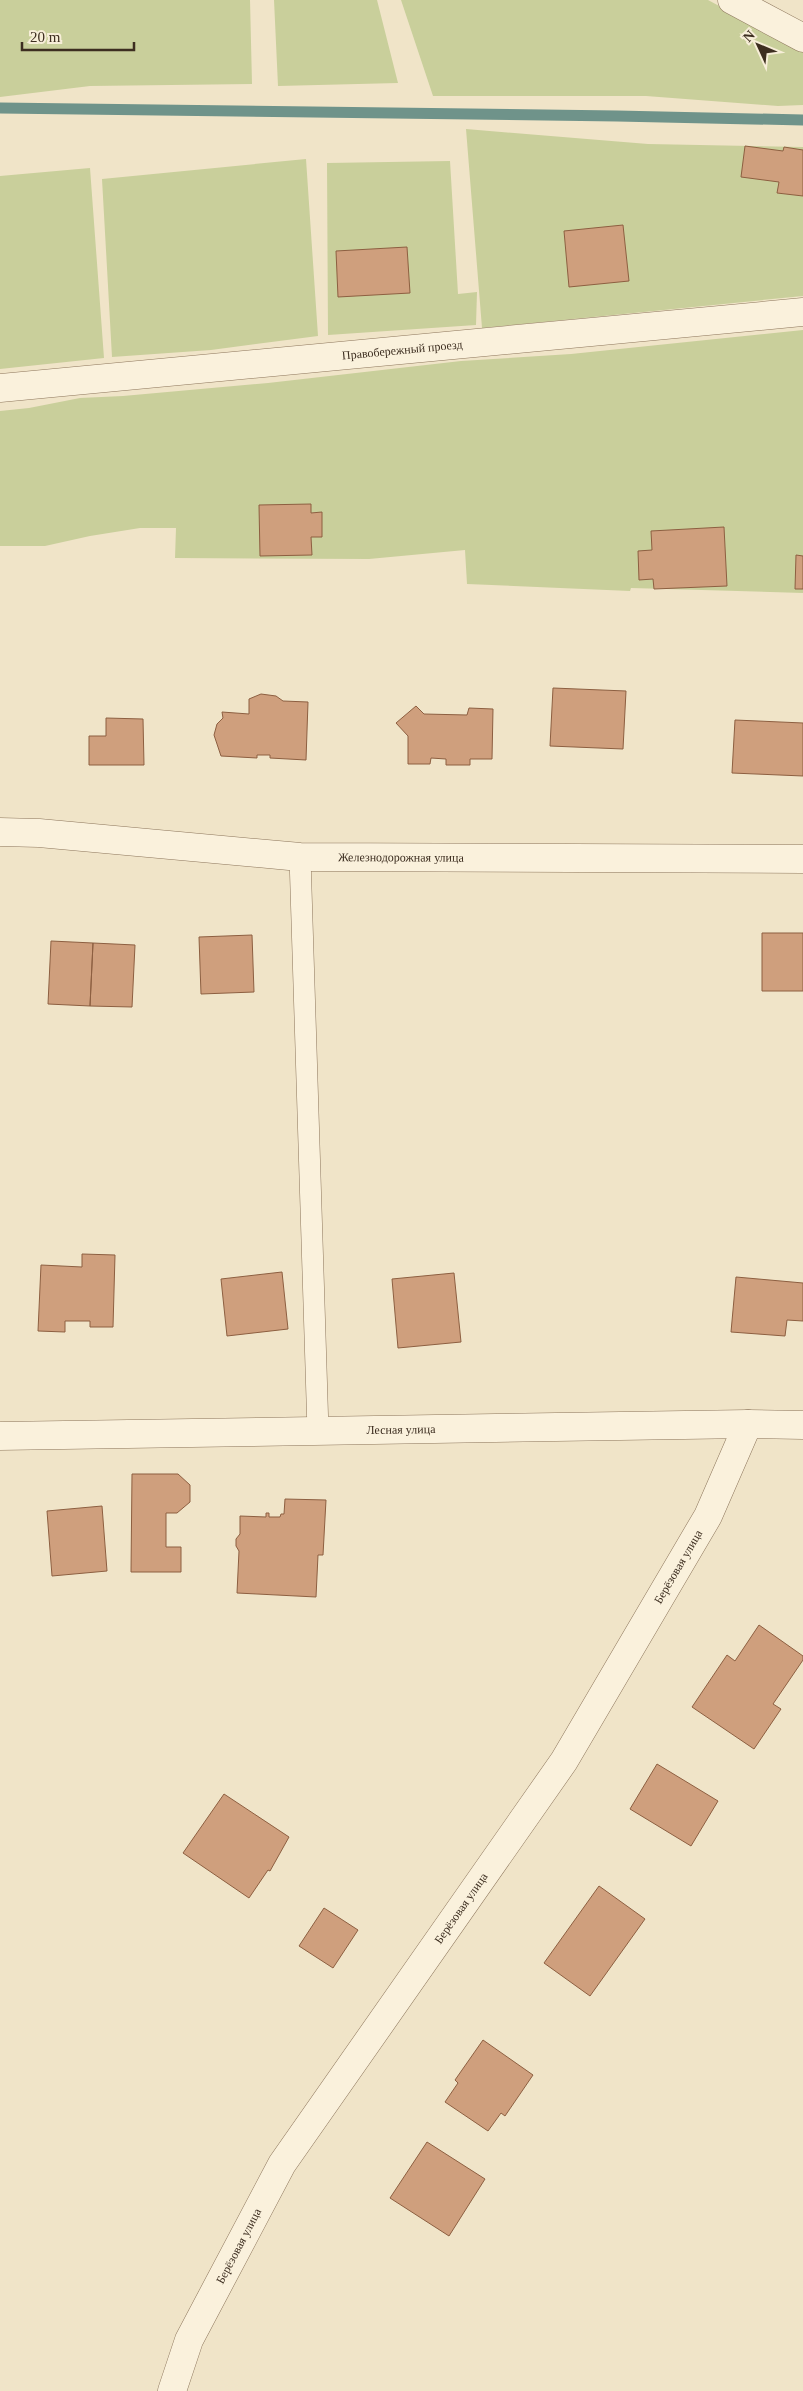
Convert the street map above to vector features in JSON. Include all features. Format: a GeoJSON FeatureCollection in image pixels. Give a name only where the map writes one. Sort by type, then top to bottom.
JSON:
{"type":"FeatureCollection","features":[{"type":"Feature","properties":{"kind":"street"},"geometry":{"type":"LineString","coordinates":[[732,0],[803,38]]}},
{"type":"Feature","properties":{"kind":"street","name":"Правобережный проезд"},"geometry":{"type":"LineString","coordinates":[[0,388],[803,312]]}},
{"type":"Feature","properties":{"kind":"street","name":"Железнодорожная улица"},"geometry":{"type":"LineString","coordinates":[[0,832],[38,833],[300,857],[803,859]]}},
{"type":"Feature","properties":{"kind":"street","name":"Лесная улица"},"geometry":{"type":"LineString","coordinates":[[0,1436],[748,1424],[803,1425]]}},
{"type":"Feature","properties":{"kind":"street","name":"Берёзовая улица"},"geometry":{"type":"LineString","coordinates":[[172,2391],[189,2340],[282,2164],[564,1762],[708,1516],[748,1424]]}},
{"type":"Feature","properties":{"kind":"lane"},"geometry":{"type":"LineString","coordinates":[[300,857],[318,1431]]}},
{"type":"Feature","properties":{"kind":"green space"},"geometry":{"type":"Polygon","coordinates":[[[0,0],[250,0],[252,84],[90,86],[0,97],[0,0]]]}},
{"type":"Feature","properties":{"kind":"green space"},"geometry":{"type":"Polygon","coordinates":[[[274,0],[377,0],[398,83],[278,86],[274,0]]]}},
{"type":"Feature","properties":{"kind":"green space"},"geometry":{"type":"Polygon","coordinates":[[[401,0],[708,0],[803,51],[803,105],[778,106],[646,96],[433,96],[401,0]]]}},
{"type":"Feature","properties":{"kind":"green space"},"geometry":{"type":"Polygon","coordinates":[[[466,129],[648,144],[803,147],[803,296],[482,328],[466,129]]]}},
{"type":"Feature","properties":{"kind":"green space"},"geometry":{"type":"Polygon","coordinates":[[[306,159],[318,336],[211,350],[112,357],[102,179],[306,159]]]}},
{"type":"Feature","properties":{"kind":"green space"},"geometry":{"type":"Polygon","coordinates":[[[450,161],[458,294],[477,292],[476,325],[328,335],[327,163],[450,161]]]}},
{"type":"Feature","properties":{"kind":"green space"},"geometry":{"type":"Polygon","coordinates":[[[90,168],[104,358],[0,369],[0,176],[90,168]]]}},
{"type":"Feature","properties":{"kind":"green space"},"geometry":{"type":"Polygon","coordinates":[[[803,330],[803,593],[631,588],[630,591],[467,584],[465,550],[369,559],[175,558],[176,528],[140,528],[45,546],[0,546],[0,411],[29,408],[80,398],[268,383],[461,361],[571,354],[803,330]]]}},
{"type":"Feature","properties":{"kind":"building"},"geometry":{"type":"Polygon","coordinates":[[[745,146],[783,151],[784,147],[803,150],[803,196],[777,193],[779,182],[741,177],[745,146]]]}},
{"type":"Feature","properties":{"kind":"building"},"geometry":{"type":"Polygon","coordinates":[[[623,225],[629,281],[569,287],[564,231],[623,225]]]}},
{"type":"Feature","properties":{"kind":"building"},"geometry":{"type":"Polygon","coordinates":[[[407,247],[410,293],[338,297],[336,251],[407,247]]]}},
{"type":"Feature","properties":{"kind":"building"},"geometry":{"type":"Polygon","coordinates":[[[311,504],[311,513],[322,512],[322,537],[311,537],[312,555],[260,556],[259,505],[311,504]]]}},
{"type":"Feature","properties":{"kind":"building"},"geometry":{"type":"Polygon","coordinates":[[[724,527],[727,586],[654,589],[653,579],[639,580],[638,551],[652,550],[651,531],[724,527]]]}},
{"type":"Feature","properties":{"kind":"building"},"geometry":{"type":"Polygon","coordinates":[[[796,555],[803,556],[803,589],[795,589],[796,555]]]}},
{"type":"Feature","properties":{"kind":"building"},"geometry":{"type":"Polygon","coordinates":[[[553,688],[626,691],[623,749],[550,746],[553,688]]]}},
{"type":"Feature","properties":{"kind":"building"},"geometry":{"type":"Polygon","coordinates":[[[261,694],[276,696],[283,701],[308,702],[306,760],[270,758],[270,755],[257,755],[257,758],[221,756],[214,735],[217,724],[223,718],[222,712],[249,714],[249,699],[261,694]]]}},
{"type":"Feature","properties":{"kind":"building"},"geometry":{"type":"Polygon","coordinates":[[[416,706],[424,714],[467,715],[469,708],[493,709],[492,759],[470,759],[470,765],[446,765],[446,759],[431,758],[430,764],[408,764],[408,736],[396,723],[416,706]]]}},
{"type":"Feature","properties":{"kind":"building"},"geometry":{"type":"Polygon","coordinates":[[[106,718],[143,719],[144,765],[89,765],[89,736],[106,736],[106,718]]]}},
{"type":"Feature","properties":{"kind":"building"},"geometry":{"type":"Polygon","coordinates":[[[735,720],[803,723],[803,776],[732,773],[735,720]]]}},
{"type":"Feature","properties":{"kind":"building"},"geometry":{"type":"Polygon","coordinates":[[[762,933],[803,933],[803,991],[762,991],[762,933]]]}},
{"type":"Feature","properties":{"kind":"building"},"geometry":{"type":"Polygon","coordinates":[[[252,935],[254,992],[201,994],[199,937],[252,935]]]}},
{"type":"Feature","properties":{"kind":"building"},"geometry":{"type":"Polygon","coordinates":[[[51,941],[93,943],[90,1006],[48,1004],[51,941]]]}},
{"type":"Feature","properties":{"kind":"building"},"geometry":{"type":"Polygon","coordinates":[[[93,943],[135,945],[132,1007],[90,1006],[93,943]]]}},
{"type":"Feature","properties":{"kind":"building"},"geometry":{"type":"Polygon","coordinates":[[[82,1254],[115,1255],[113,1327],[90,1327],[90,1321],[65,1321],[65,1332],[38,1331],[41,1265],[82,1267],[82,1254]]]}},
{"type":"Feature","properties":{"kind":"building"},"geometry":{"type":"Polygon","coordinates":[[[282,1272],[288,1329],[227,1336],[221,1279],[282,1272]]]}},
{"type":"Feature","properties":{"kind":"building"},"geometry":{"type":"Polygon","coordinates":[[[454,1273],[461,1342],[398,1348],[392,1279],[454,1273]]]}},
{"type":"Feature","properties":{"kind":"building"},"geometry":{"type":"Polygon","coordinates":[[[736,1277],[803,1283],[803,1321],[787,1320],[785,1336],[731,1332],[736,1277]]]}},
{"type":"Feature","properties":{"kind":"building"},"geometry":{"type":"Polygon","coordinates":[[[132,1474],[178,1474],[190,1485],[190,1502],[177,1513],[166,1513],[166,1547],[181,1547],[181,1572],[131,1572],[132,1474]]]}},
{"type":"Feature","properties":{"kind":"building"},"geometry":{"type":"Polygon","coordinates":[[[285,1499],[326,1500],[323,1555],[318,1555],[316,1597],[237,1593],[239,1551],[236,1546],[236,1539],[240,1534],[240,1516],[266,1517],[266,1513],[269,1513],[269,1517],[280,1517],[281,1514],[284,1514],[285,1499]]]}},
{"type":"Feature","properties":{"kind":"building"},"geometry":{"type":"Polygon","coordinates":[[[102,1506],[107,1571],[52,1576],[47,1511],[102,1506]]]}},
{"type":"Feature","properties":{"kind":"building"},"geometry":{"type":"Polygon","coordinates":[[[759,1625],[803,1656],[803,1660],[773,1704],[781,1709],[754,1749],[692,1707],[727,1655],[735,1661],[759,1625]]]}},
{"type":"Feature","properties":{"kind":"building"},"geometry":{"type":"Polygon","coordinates":[[[657,1764],[718,1801],[691,1846],[630,1809],[657,1764]]]}},
{"type":"Feature","properties":{"kind":"building"},"geometry":{"type":"Polygon","coordinates":[[[224,1794],[289,1837],[270,1871],[268,1870],[249,1898],[183,1853],[224,1794]]]}},
{"type":"Feature","properties":{"kind":"building"},"geometry":{"type":"Polygon","coordinates":[[[599,1886],[645,1919],[590,1996],[544,1963],[599,1886]]]}},
{"type":"Feature","properties":{"kind":"building"},"geometry":{"type":"Polygon","coordinates":[[[324,1908],[358,1930],[333,1968],[299,1946],[324,1908]]]}},
{"type":"Feature","properties":{"kind":"building"},"geometry":{"type":"Polygon","coordinates":[[[483,2040],[533,2075],[505,2116],[501,2113],[488,2131],[445,2102],[458,2083],[455,2080],[483,2040]]]}},
{"type":"Feature","properties":{"kind":"building"},"geometry":{"type":"Polygon","coordinates":[[[427,2142],[485,2179],[449,2236],[390,2198],[427,2142]]]}},
{"type":"Feature","properties":{"kind":"waterway"},"geometry":{"type":"LineString","coordinates":[[0,108],[803,120]]}}]}
